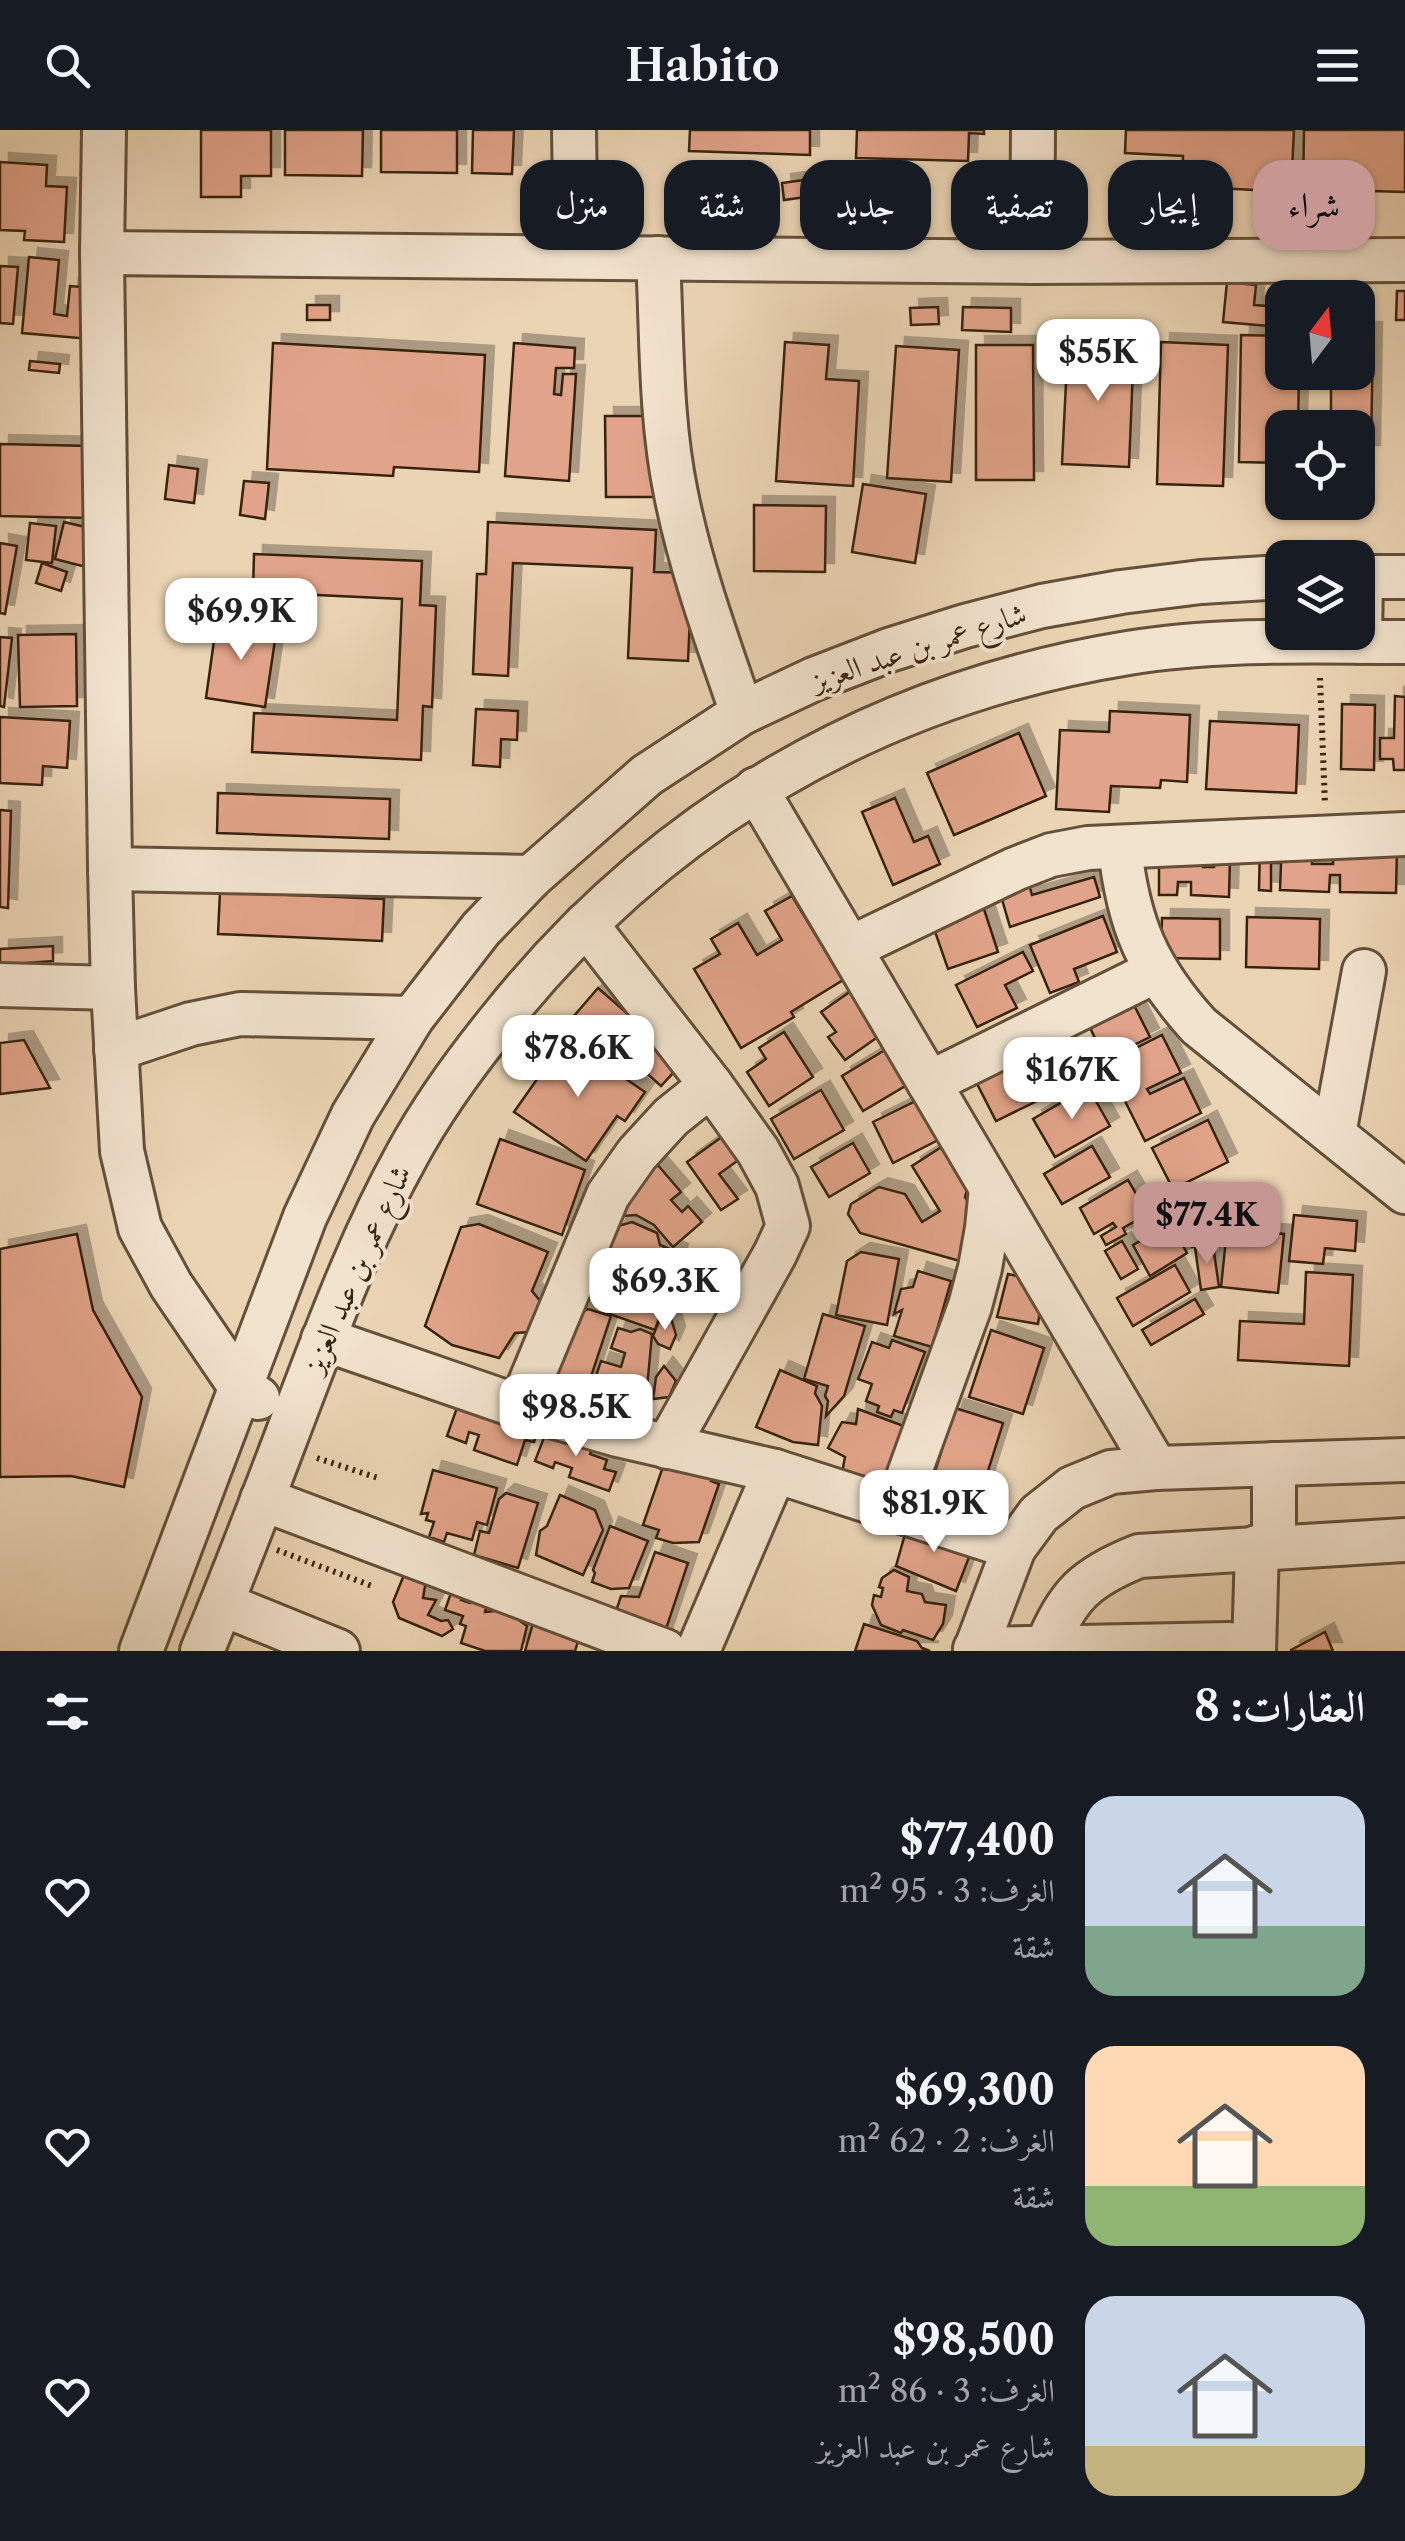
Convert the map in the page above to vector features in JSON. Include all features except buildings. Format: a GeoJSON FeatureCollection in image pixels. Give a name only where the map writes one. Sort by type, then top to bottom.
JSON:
{"type":"FeatureCollection","features":[{"type":"Feature","properties":{"kind":"street"},"geometry":{"type":"LineString","coordinates":[[104,130],[102,253],[112,988],[122,1151],[140,1228],[171,1285],[241,1388],[288,1432]]}},
{"type":"Feature","properties":{"kind":"street"},"geometry":{"type":"LineString","coordinates":[[574,130],[576,258]]}},
{"type":"Feature","properties":{"kind":"street"},"geometry":{"type":"LineString","coordinates":[[1032,130],[1032,262]]}},
{"type":"Feature","properties":{"kind":"street"},"geometry":{"type":"LineString","coordinates":[[102,253],[1032,262],[1405,260]]}},
{"type":"Feature","properties":{"kind":"street"},"geometry":{"type":"LineString","coordinates":[[658,258],[666,411],[675,490],[697,582],[742,713]]}},
{"type":"Feature","properties":{"kind":"street"},"geometry":{"type":"LineString","coordinates":[[1375,577],[1405,577]]}},
{"type":"Feature","properties":{"kind":"street","name":"شارع عمر بن عبد العزيز"},"geometry":{"type":"LineString","coordinates":[[141,1651],[306,1216],[353,1114],[412,1018],[481,929],[531,877],[647,775],[742,713],[814,679],[889,650],[1042,606],[1121,592],[1265,578]]}},
{"type":"Feature","properties":{"kind":"street","name":"شارع عمر بن عبد العزيز"},"geometry":{"type":"LineString","coordinates":[[1375,642],[1405,642]]}},
{"type":"Feature","properties":{"kind":"street","name":"شارع عمر بن عبد العزيز"},"geometry":{"type":"LineString","coordinates":[[202,1651],[361,1244],[408,1152],[476,1050],[530,982],[586,924],[682,840],[756,789],[836,744],[906,714],[979,688],[1129,653],[1206,644],[1265,643]]}},
{"type":"Feature","properties":{"kind":"street"},"geometry":{"type":"LineString","coordinates":[[756,789],[1156,1468]]}},
{"type":"Feature","properties":{"kind":"street"},"geometry":{"type":"LineString","coordinates":[[850,948],[1051,855],[1088,848],[1405,834]]}},
{"type":"Feature","properties":{"kind":"street"},"geometry":{"type":"LineString","coordinates":[[1120,848],[1125,889],[1137,931],[1156,971],[1176,1000],[1200,1026],[1405,1192]]}},
{"type":"Feature","properties":{"kind":"street"},"geometry":{"type":"LineString","coordinates":[[110,869],[531,877]]}},
{"type":"Feature","properties":{"kind":"street"},"geometry":{"type":"LineString","coordinates":[[586,924],[712,1085],[764,1162],[777,1186],[788,1226],[667,1447]]}},
{"type":"Feature","properties":{"kind":"street"},"geometry":{"type":"LineString","coordinates":[[929,1083],[1156,971]]}},
{"type":"Feature","properties":{"kind":"street"},"geometry":{"type":"LineString","coordinates":[[1334,1134],[1364,971]]}},
{"type":"Feature","properties":{"kind":"street"},"geometry":{"type":"LineString","coordinates":[[0,986],[112,988]]}},
{"type":"Feature","properties":{"kind":"street"},"geometry":{"type":"LineString","coordinates":[[116,1049],[191,1024],[240,1014],[412,1018]]}},
{"type":"Feature","properties":{"kind":"street"},"geometry":{"type":"LineString","coordinates":[[520,1407],[608,1195],[637,1154],[671,1117],[712,1085]]}},
{"type":"Feature","properties":{"kind":"street"},"geometry":{"type":"LineString","coordinates":[[896,1510],[970,1306],[987,1228],[991,1188]]}},
{"type":"Feature","properties":{"kind":"street"},"geometry":{"type":"LineString","coordinates":[[323,1339],[520,1407],[667,1447],[775,1471],[1014,1548]]}},
{"type":"Feature","properties":{"kind":"street"},"geometry":{"type":"LineString","coordinates":[[1274,1464],[1252,1651],[1229,1644],[975,1650],[1014,1548],[1039,1514],[1072,1488],[1112,1472],[1156,1468],[1274,1464],[1405,1460]]}},
{"type":"Feature","properties":{"kind":"street"},"geometry":{"type":"LineString","coordinates":[[698,1651],[775,1471]]}},
{"type":"Feature","properties":{"kind":"street"},"geometry":{"type":"LineString","coordinates":[[255,1519],[665,1651]]}},
{"type":"Feature","properties":{"kind":"street"},"geometry":{"type":"LineString","coordinates":[[1046,1648],[1059,1616],[1080,1589],[1107,1568],[1139,1556],[1405,1540]]}},
{"type":"Feature","properties":{"kind":"street"},"geometry":{"type":"LineString","coordinates":[[222,1604],[338,1651]]}},
{"type":"Feature","properties":{"kind":"path"},"geometry":{"type":"LineString","coordinates":[[1326,838],[1339,650]]}},
{"type":"Feature","properties":{"kind":"path"},"geometry":{"type":"LineString","coordinates":[[288,1432],[378,1478]]}},
{"type":"Feature","properties":{"kind":"path"},"geometry":{"type":"LineString","coordinates":[[255,1519],[372,1586]]}}]}
